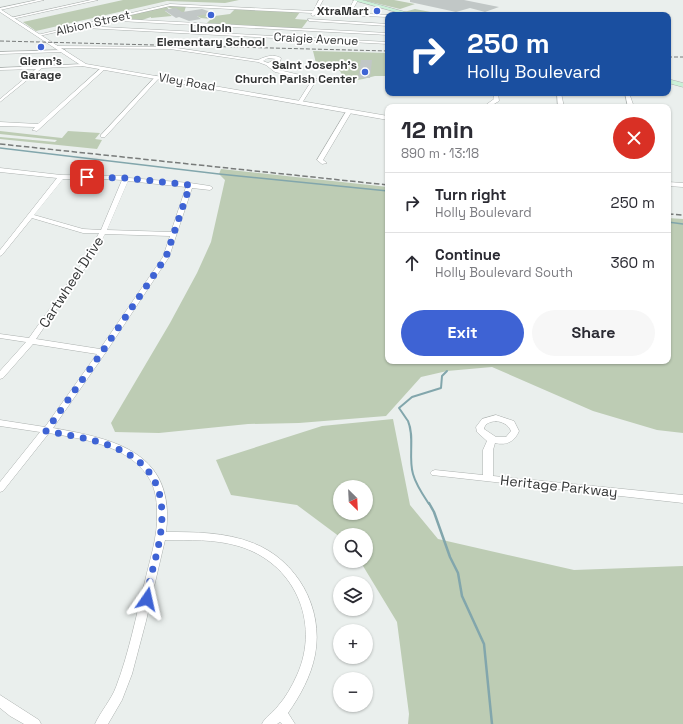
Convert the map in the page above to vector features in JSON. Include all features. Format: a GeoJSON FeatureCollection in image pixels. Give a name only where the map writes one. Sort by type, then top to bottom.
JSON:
{"type":"FeatureCollection","features":[{"type":"Feature","properties":{"kind":"main road"},"geometry":{"type":"LineString","coordinates":[[356,0],[402,12]]}},
{"type":"Feature","properties":{"kind":"main road"},"geometry":{"type":"LineString","coordinates":[[671,83],[683,85]]}},
{"type":"Feature","properties":{"kind":"street"},"geometry":{"type":"LineString","coordinates":[[0,10],[42,0]]}},
{"type":"Feature","properties":{"kind":"street"},"geometry":{"type":"LineString","coordinates":[[71,0],[79,4]]}},
{"type":"Feature","properties":{"kind":"street"},"geometry":{"type":"LineString","coordinates":[[12,18],[96,0]]}},
{"type":"Feature","properties":{"kind":"street"},"geometry":{"type":"LineString","coordinates":[[298,38],[322,0]]}},
{"type":"Feature","properties":{"kind":"street"},"geometry":{"type":"LineString","coordinates":[[348,14],[356,0]]}},
{"type":"Feature","properties":{"kind":"street","name":"Albion Street"},"geometry":{"type":"LineString","coordinates":[[39,35],[170,5],[385,16]]}},
{"type":"Feature","properties":{"kind":"street","name":"Vley Road"},"geometry":{"type":"LineString","coordinates":[[0,10],[84,65],[385,117]]}},
{"type":"Feature","properties":{"kind":"street"},"geometry":{"type":"LineString","coordinates":[[109,19],[385,34]]}},
{"type":"Feature","properties":{"kind":"street"},"geometry":{"type":"LineString","coordinates":[[309,20],[385,24]]}},
{"type":"Feature","properties":{"kind":"street"},"geometry":{"type":"LineString","coordinates":[[216,34],[224,25]]}},
{"type":"Feature","properties":{"kind":"street","name":"Craigie Avenue"},"geometry":{"type":"LineString","coordinates":[[77,27],[383,43]]}},
{"type":"Feature","properties":{"kind":"street"},"geometry":{"type":"LineString","coordinates":[[383,43],[385,38]]}},
{"type":"Feature","properties":{"kind":"street"},"geometry":{"type":"LineString","coordinates":[[57,47],[170,48],[259,61],[268,64],[277,71],[313,78],[315,81],[300,102]]}},
{"type":"Feature","properties":{"kind":"street"},"geometry":{"type":"LineString","coordinates":[[0,53],[63,51]]}},
{"type":"Feature","properties":{"kind":"street"},"geometry":{"type":"LineString","coordinates":[[259,61],[267,57],[279,58],[278,61],[268,64]]}},
{"type":"Feature","properties":{"kind":"street"},"geometry":{"type":"LineString","coordinates":[[0,69],[84,65]]}},
{"type":"Feature","properties":{"kind":"street"},"geometry":{"type":"LineString","coordinates":[[0,101],[40,68]]}},
{"type":"Feature","properties":{"kind":"street"},"geometry":{"type":"LineString","coordinates":[[0,124],[37,128],[103,69]]}},
{"type":"Feature","properties":{"kind":"street"},"geometry":{"type":"LineString","coordinates":[[103,136],[158,77]]}},
{"type":"Feature","properties":{"kind":"street"},"geometry":{"type":"LineString","coordinates":[[491,104],[497,100],[496,96]]}},
{"type":"Feature","properties":{"kind":"street"},"geometry":{"type":"LineString","coordinates":[[324,163],[320,160],[349,111]]}},
{"type":"Feature","properties":{"kind":"street"},"geometry":{"type":"LineString","coordinates":[[1,171],[61,177],[92,176],[126,178],[210,188]]}},
{"type":"Feature","properties":{"kind":"street"},"geometry":{"type":"LineString","coordinates":[[0,254],[32,216],[61,177]]}},
{"type":"Feature","properties":{"kind":"street","name":"Cartwheel Drive"},"geometry":{"type":"LineString","coordinates":[[0,376],[31,342],[89,258],[103,232],[126,178]]}},
{"type":"Feature","properties":{"kind":"street"},"geometry":{"type":"LineString","coordinates":[[671,184],[683,185]]}},
{"type":"Feature","properties":{"kind":"street"},"geometry":{"type":"LineString","coordinates":[[0,489],[46,431],[102,352],[166,257],[190,185]]}},
{"type":"Feature","properties":{"kind":"street"},"geometry":{"type":"LineString","coordinates":[[32,216],[74,229],[103,232],[173,234]]}},
{"type":"Feature","properties":{"kind":"street"},"geometry":{"type":"LineString","coordinates":[[0,336],[102,352]]}},
{"type":"Feature","properties":{"kind":"street"},"geometry":{"type":"LineString","coordinates":[[0,423],[87,438],[106,443],[135,457],[155,479],[160,490],[162,515],[160,536],[145,605],[130,662],[118,696],[101,724]]}},
{"type":"Feature","properties":{"kind":"street"},"geometry":{"type":"LineString","coordinates":[[488,478],[488,450],[492,440]]}},
{"type":"Feature","properties":{"kind":"street","name":"Heritage Parkway"},"geometry":{"type":"LineString","coordinates":[[435,472],[683,499]]}},
{"type":"Feature","properties":{"kind":"street"},"geometry":{"type":"LineString","coordinates":[[160,536],[209,536],[229,539],[246,544],[274,558],[286,569],[304,595],[309,610],[311,625],[310,655],[301,682],[281,714],[268,724]]}},
{"type":"Feature","properties":{"kind":"street"},"geometry":{"type":"LineString","coordinates":[[0,701],[14,712],[35,724]]}},
{"type":"Feature","properties":{"kind":"street"},"geometry":{"type":"LineString","coordinates":[[281,714],[288,724]]}},
{"type":"Feature","properties":{"kind":"green space"},"geometry":{"type":"Polygon","coordinates":[[[123,0],[239,0],[225,3],[167,1],[36,31],[23,22],[123,0]]]}},
{"type":"Feature","properties":{"kind":"green space"},"geometry":{"type":"Polygon","coordinates":[[[363,0],[394,0],[415,4],[400,9],[363,0]]]}},
{"type":"Feature","properties":{"kind":"green space"},"geometry":{"type":"Polygon","coordinates":[[[169,6],[186,6],[184,13],[167,7],[169,10],[165,11],[172,16],[151,17],[142,20],[118,18],[169,6]]]}},
{"type":"Feature","properties":{"kind":"green space"},"geometry":{"type":"Polygon","coordinates":[[[235,9],[300,12],[295,19],[308,20],[302,28],[299,29],[207,23],[211,19],[201,18],[195,15],[211,13],[213,15],[205,16],[207,17],[230,14],[235,9]]]}},
{"type":"Feature","properties":{"kind":"green space"},"geometry":{"type":"Polygon","coordinates":[[[415,9],[430,12],[404,12],[415,9]]]}},
{"type":"Feature","properties":{"kind":"green space"},"geometry":{"type":"Polygon","coordinates":[[[313,51],[385,53],[385,76],[375,76],[360,80],[345,80],[340,71],[331,69],[329,65],[325,63],[316,63],[313,51]]]}},
{"type":"Feature","properties":{"kind":"green space"},"geometry":{"type":"Polygon","coordinates":[[[0,131],[62,138],[68,131],[100,133],[95,139],[102,140],[97,149],[0,139],[0,137],[55,142],[57,140],[0,134],[0,131]]]}},
{"type":"Feature","properties":{"kind":"green space"},"geometry":{"type":"Polygon","coordinates":[[[221,169],[385,187],[385,364],[671,364],[671,218],[683,219],[683,433],[657,430],[593,411],[492,367],[447,371],[421,377],[386,416],[299,423],[248,424],[159,433],[115,432],[111,423],[170,323],[197,273],[211,242],[225,180],[219,174],[221,169]]]}},
{"type":"Feature","properties":{"kind":"green space"},"geometry":{"type":"Polygon","coordinates":[[[393,419],[410,505],[438,539],[574,570],[683,566],[683,724],[408,724],[409,714],[397,622],[373,582],[373,576],[369,576],[364,568],[373,568],[373,528],[333,528],[333,532],[297,505],[231,495],[216,460],[322,426],[393,419]]]}},
{"type":"Feature","properties":{"kind":"building"},"geometry":{"type":"Polygon","coordinates":[[[410,0],[464,0],[499,7],[485,12],[470,8],[456,12],[410,2],[410,0]]]}},
{"type":"Feature","properties":{"kind":"building","name":"Lincoln Elementary School"},"geometry":{"type":"Polygon","coordinates":[[[176,8],[182,12],[202,9],[214,13],[197,16],[201,19],[189,21],[179,17],[176,18],[164,10],[176,8]]]}},
{"type":"Feature","properties":{"kind":"building","name":"Saint Joseph's Church Parish Center"},"geometry":{"type":"Polygon","coordinates":[[[361,60],[372,60],[370,78],[358,78],[361,60]]]}},
{"type":"Feature","properties":{"kind":"waterway"},"geometry":{"type":"LineString","coordinates":[[0,148],[219,174],[385,191]]}},
{"type":"Feature","properties":{"kind":"waterway"},"geometry":{"type":"LineString","coordinates":[[671,222],[683,224]]}},
{"type":"Feature","properties":{"kind":"waterway"},"geometry":{"type":"LineString","coordinates":[[429,504],[414,478],[411,461],[410,427],[408,421],[399,408],[412,397],[441,388],[442,376],[447,371]]}},
{"type":"Feature","properties":{"kind":"waterway"},"geometry":{"type":"LineString","coordinates":[[429,503],[434,512],[450,557],[458,573],[462,596],[484,644],[492,724]]}},
{"type":"Feature","properties":{"kind":"railway"},"geometry":{"type":"LineString","coordinates":[[0,41],[385,51]]}},
{"type":"Feature","properties":{"kind":"railway"},"geometry":{"type":"LineString","coordinates":[[671,57],[683,57]]}},
{"type":"Feature","properties":{"kind":"railway"},"geometry":{"type":"LineString","coordinates":[[0,144],[385,185]]}},
{"type":"Feature","properties":{"kind":"railway"},"geometry":{"type":"LineString","coordinates":[[671,214],[683,215]]}},
{"type":"Feature","properties":{"kind":"place","name":"XtraMart"},"geometry":{"type":"Point","coordinates":[377,11]}},
{"type":"Feature","properties":{"kind":"place","name":"Lincoln Elementary School"},"geometry":{"type":"Point","coordinates":[211,15]}},
{"type":"Feature","properties":{"kind":"place","name":"Glenn's Garage"},"geometry":{"type":"Point","coordinates":[41,47]}},
{"type":"Feature","properties":{"kind":"place","name":"Saint Joseph's Church Parish Center"},"geometry":{"type":"Point","coordinates":[365,72]}},
{"type":"Feature","properties":{"kind":"route"},"geometry":{"type":"LineString","coordinates":[[87,177],[126,178],[190,185],[166,257],[102,352],[85,373],[46,431],[106,443],[135,457],[155,479],[160,490],[162,515],[160,536],[147,599]]}}]}
